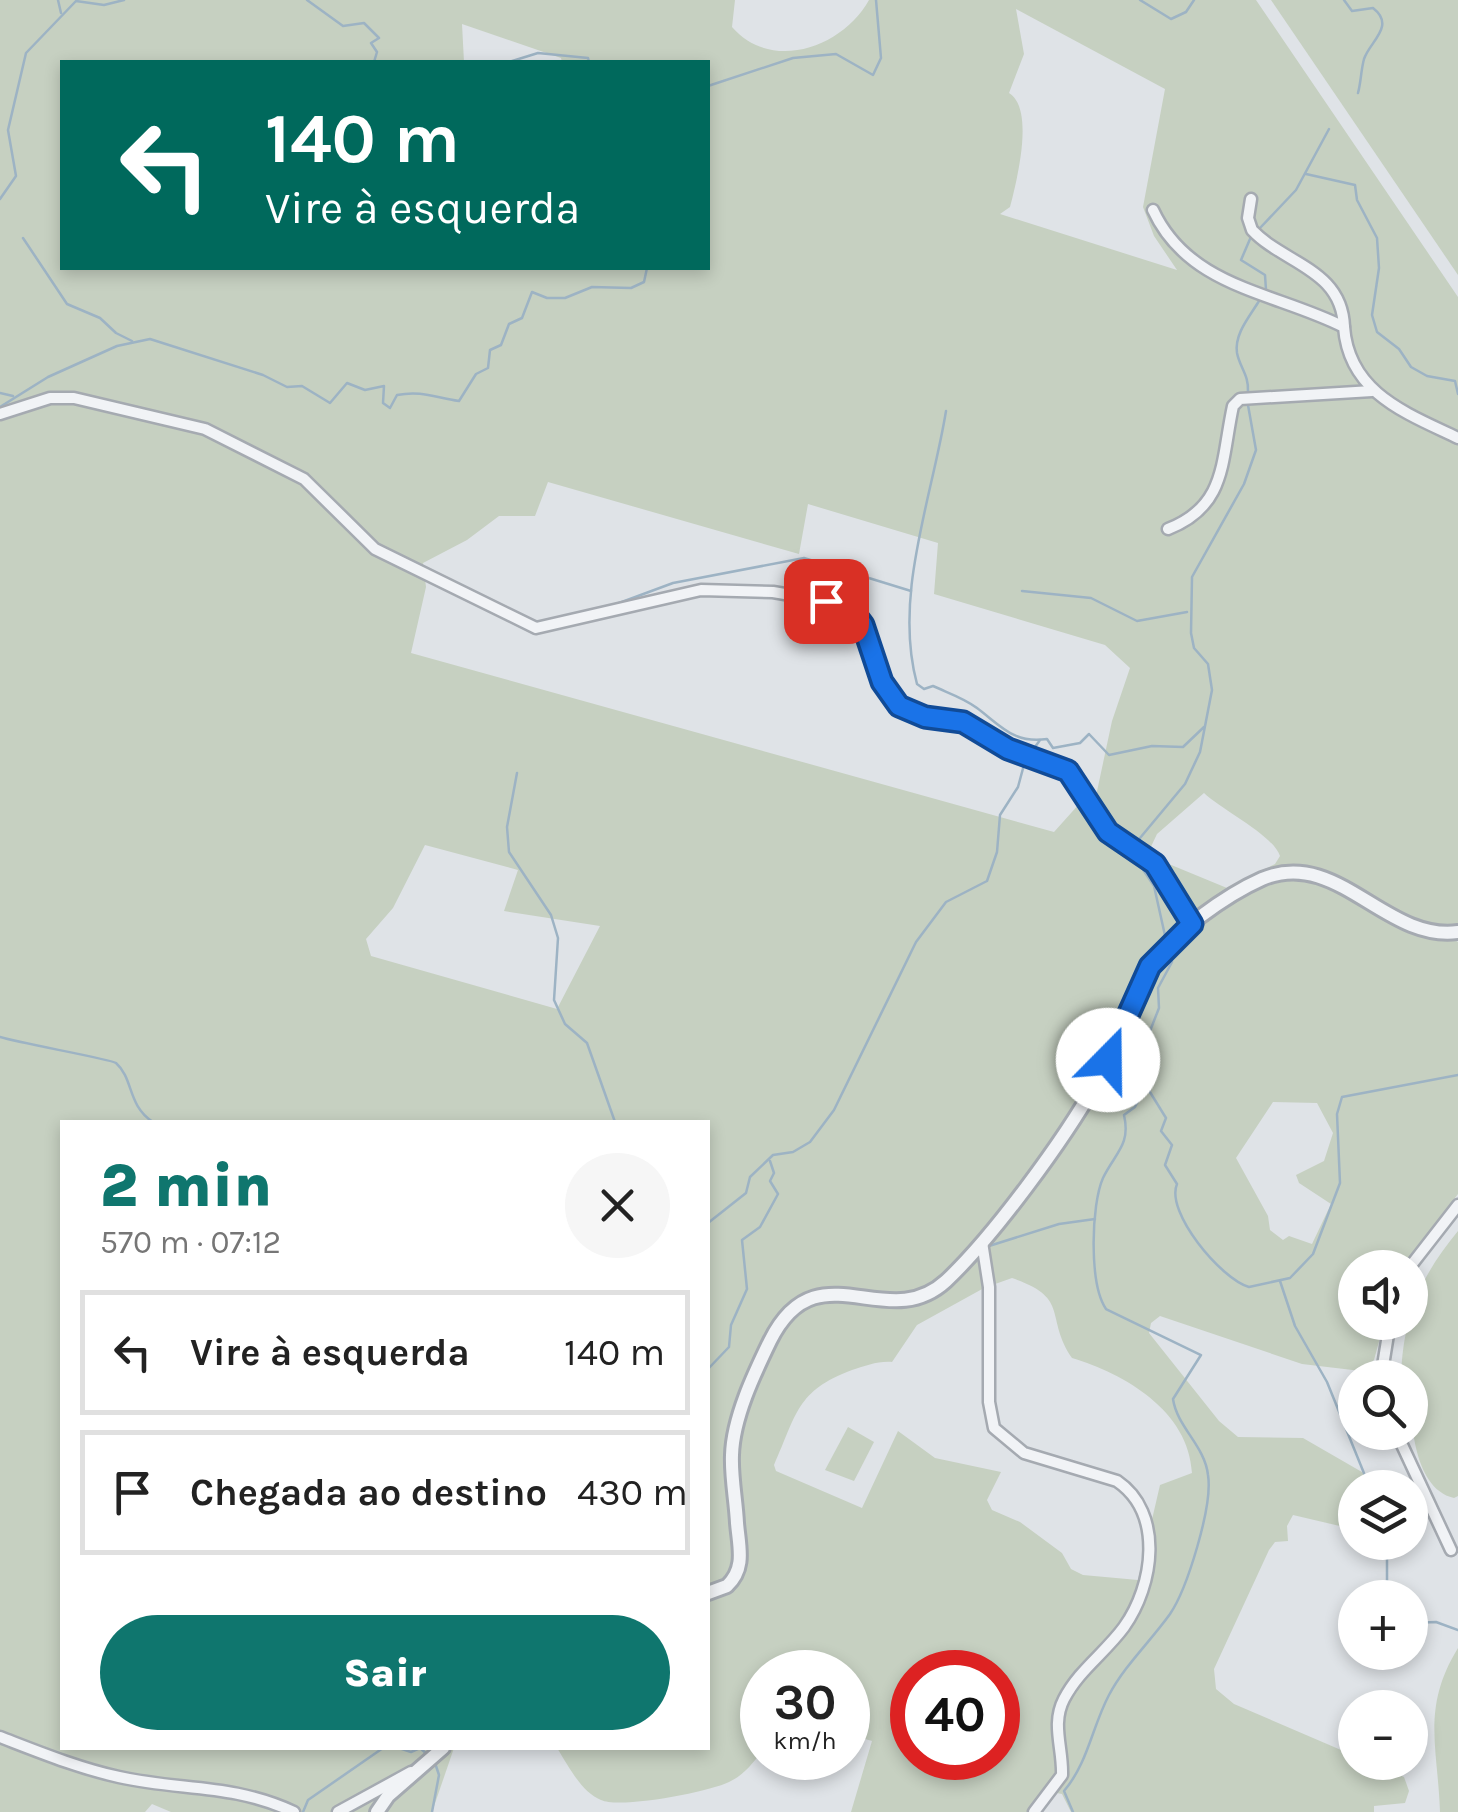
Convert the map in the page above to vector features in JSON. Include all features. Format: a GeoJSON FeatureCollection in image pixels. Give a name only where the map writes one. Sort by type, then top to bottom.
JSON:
{"type":"FeatureCollection","features":[{"type":"Feature","properties":{"kind":"street"},"geometry":{"type":"LineString","coordinates":[[1252,198],[1248,218],[1252,230],[1315,270],[1339,304],[1348,356],[1372,390],[1389,404],[1458,438]]}},
{"type":"Feature","properties":{"kind":"street"},"geometry":{"type":"LineString","coordinates":[[1153,210],[1173,247],[1200,266],[1344,327]]}},
{"type":"Feature","properties":{"kind":"street"},"geometry":{"type":"LineString","coordinates":[[1168,529],[1193,519],[1206,506],[1236,401],[1372,390]]}},
{"type":"Feature","properties":{"kind":"street"},"geometry":{"type":"LineString","coordinates":[[0,414],[50,398],[74,398],[206,428],[304,479],[375,549],[536,628],[701,590],[773,592],[854,613],[863,625],[882,682],[899,706],[925,717],[963,722],[1008,749],[1062,766],[1108,832],[1155,864],[1192,924]]}},
{"type":"Feature","properties":{"kind":"street"},"geometry":{"type":"LineString","coordinates":[[710,1592],[728,1586],[738,1573],[732,1455],[756,1371],[783,1317],[809,1296],[921,1298],[960,1267],[1098,1080],[1150,966],[1192,924],[1259,880],[1288,874],[1340,884],[1413,929],[1458,932]]}},
{"type":"Feature","properties":{"kind":"street"},"geometry":{"type":"LineString","coordinates":[[1424,1250],[1458,1205]]}},
{"type":"Feature","properties":{"kind":"street"},"geometry":{"type":"LineString","coordinates":[[982,1242],[988,1287],[990,1414],[994,1428],[1002,1440],[1024,1454],[1117,1481],[1130,1490],[1150,1530],[1135,1609],[1063,1700],[1057,1730],[1062,1775],[1034,1812]]}},
{"type":"Feature","properties":{"kind":"street"},"geometry":{"type":"LineString","coordinates":[[1404,1450],[1451,1550]]}},
{"type":"Feature","properties":{"kind":"street"},"geometry":{"type":"LineString","coordinates":[[0,1737],[74,1765],[123,1778],[190,1784],[251,1796],[294,1812]]}},
{"type":"Feature","properties":{"kind":"street"},"geometry":{"type":"LineString","coordinates":[[377,1812],[440,1750]]}},
{"type":"Feature","properties":{"kind":"street"},"geometry":{"type":"LineString","coordinates":[[338,1812],[416,1770]]}},
{"type":"Feature","properties":{"kind":"green space"},"geometry":{"type":"Polygon","coordinates":[[[0,0],[735,0],[732,27],[748,41],[786,51],[806,48],[842,31],[869,0],[1256,0],[1458,297],[1458,933],[1453,939],[1458,942],[1458,1194],[1416,1250],[1338,1250],[1338,1340],[1379,1340],[1374,1360],[1338,1360],[1338,1368],[1302,1364],[1160,1316],[1151,1323],[1149,1333],[1219,1421],[1238,1437],[1303,1438],[1358,1470],[1338,1470],[1338,1526],[1293,1515],[1287,1526],[1288,1541],[1275,1542],[1269,1550],[1214,1669],[1216,1689],[1234,1704],[1338,1749],[1338,1780],[1405,1780],[1409,1791],[1405,1803],[1374,1806],[1374,1812],[1071,1812],[1062,1794],[1046,1791],[1029,1812],[851,1812],[860,1780],[870,1780],[870,1650],[740,1650],[740,1775],[729,1782],[665,1798],[601,1800],[581,1785],[558,1750],[710,1750],[710,1120],[60,1120],[60,1750],[453,1750],[432,1812],[171,1812],[152,1804],[145,1812],[0,1812],[0,0]],[[1016,9],[1024,54],[1009,93],[1021,114],[1022,146],[1010,207],[1000,214],[1177,270],[1154,236],[1143,207],[1165,89],[1016,9]],[[548,482],[535,516],[499,516],[467,540],[423,563],[426,587],[411,653],[1054,832],[1080,803],[1088,804],[1096,796],[1112,721],[1130,668],[1105,645],[934,594],[938,543],[808,504],[799,554],[548,482]],[[1204,793],[1157,834],[1147,855],[1227,888],[1275,864],[1280,856],[1268,840],[1204,793]],[[425,845],[393,908],[366,939],[371,956],[557,1009],[600,926],[504,911],[518,870],[425,845]],[[1273,1102],[1236,1158],[1268,1216],[1270,1230],[1283,1240],[1289,1236],[1312,1244],[1331,1204],[1299,1183],[1296,1175],[1324,1161],[1333,1133],[1317,1103],[1273,1102]],[[1012,1278],[984,1288],[917,1325],[892,1362],[852,1370],[819,1387],[801,1406],[774,1465],[776,1471],[862,1508],[898,1431],[935,1458],[1001,1472],[987,1500],[992,1510],[1020,1522],[1062,1553],[1071,1569],[1083,1575],[1138,1580],[1160,1485],[1192,1473],[1188,1451],[1179,1431],[1151,1398],[1113,1374],[1072,1358],[1050,1301],[1030,1285],[1012,1278]]]}},
{"type":"Feature","properties":{"kind":"green space"},"geometry":{"type":"Polygon","coordinates":[[[1271,0],[1458,0],[1458,275],[1271,0]]]}},
{"type":"Feature","properties":{"kind":"green space"},"geometry":{"type":"Polygon","coordinates":[[[1458,1231],[1458,1496],[1454,1498],[1429,1480],[1417,1450],[1428,1450],[1428,1360],[1402,1360],[1404,1340],[1428,1340],[1428,1274],[1458,1231]]]}},
{"type":"Feature","properties":{"kind":"green space"},"geometry":{"type":"Polygon","coordinates":[[[848,1427],[874,1442],[854,1481],[825,1470],[848,1427]]]}},
{"type":"Feature","properties":{"kind":"green space"},"geometry":{"type":"Polygon","coordinates":[[[1458,1648],[1458,1812],[1440,1812],[1436,1709],[1439,1690],[1458,1648]]]}},
{"type":"Feature","properties":{"kind":"waterway"},"geometry":{"type":"LineString","coordinates":[[58,0],[61,13]]}},
{"type":"Feature","properties":{"kind":"waterway"},"geometry":{"type":"LineString","coordinates":[[0,199],[16,176],[8,130],[26,53],[76,1],[104,5],[124,0]]}},
{"type":"Feature","properties":{"kind":"waterway"},"geometry":{"type":"LineString","coordinates":[[307,0],[343,26],[364,23],[379,38],[371,43],[377,52],[375,60]]}},
{"type":"Feature","properties":{"kind":"waterway"},"geometry":{"type":"LineString","coordinates":[[710,85],[793,58],[836,54],[873,75],[881,58],[876,0]]}},
{"type":"Feature","properties":{"kind":"waterway"},"geometry":{"type":"LineString","coordinates":[[1140,0],[1171,19],[1186,12],[1194,0]]}},
{"type":"Feature","properties":{"kind":"waterway"},"geometry":{"type":"LineString","coordinates":[[1344,0],[1352,11],[1373,8],[1382,21],[1364,59],[1358,93]]}},
{"type":"Feature","properties":{"kind":"waterway"},"geometry":{"type":"LineString","coordinates":[[515,60],[538,53],[588,60]]}},
{"type":"Feature","properties":{"kind":"waterway"},"geometry":{"type":"LineString","coordinates":[[1260,228],[1296,190],[1329,129]]}},
{"type":"Feature","properties":{"kind":"waterway"},"geometry":{"type":"LineString","coordinates":[[1306,174],[1355,185],[1357,200],[1377,238],[1379,268],[1372,315],[1377,332],[1399,349],[1411,367],[1427,376],[1455,381],[1458,394]]}},
{"type":"Feature","properties":{"kind":"waterway"},"geometry":{"type":"LineString","coordinates":[[23,238],[67,304],[100,318],[132,341]]}},
{"type":"Feature","properties":{"kind":"waterway"},"geometry":{"type":"LineString","coordinates":[[1250,239],[1241,260],[1265,275],[1266,290]]}},
{"type":"Feature","properties":{"kind":"waterway"},"geometry":{"type":"LineString","coordinates":[[0,407],[48,377],[117,346],[150,339],[263,375],[287,387],[302,386],[330,403],[347,383],[365,390],[384,386],[383,403],[390,408],[397,395],[406,394],[459,401],[476,374],[488,368],[490,350],[501,345],[509,324],[522,318],[532,292],[547,298],[565,298],[592,287],[631,288],[644,282],[647,270]]}},
{"type":"Feature","properties":{"kind":"waterway"},"geometry":{"type":"LineString","coordinates":[[1248,392],[1237,346],[1259,301]]}},
{"type":"Feature","properties":{"kind":"waterway"},"geometry":{"type":"LineString","coordinates":[[0,393],[13,396]]}},
{"type":"Feature","properties":{"kind":"waterway"},"geometry":{"type":"LineString","coordinates":[[1135,844],[1185,784],[1200,752],[1212,690],[1208,664],[1194,648],[1191,633],[1192,577],[1244,484],[1256,450],[1248,405]]}},
{"type":"Feature","properties":{"kind":"waterway"},"geometry":{"type":"LineString","coordinates":[[946,411],[912,582],[909,616],[917,684],[961,698],[1009,732],[1026,739],[1047,739],[1053,748],[1080,743],[1089,734],[1109,755],[1152,746],[1183,747],[1204,727]]}},
{"type":"Feature","properties":{"kind":"waterway"},"geometry":{"type":"LineString","coordinates":[[611,606],[673,583],[804,558],[911,591]]}},
{"type":"Feature","properties":{"kind":"waterway"},"geometry":{"type":"LineString","coordinates":[[1022,591],[1091,598],[1137,621],[1187,612]]}},
{"type":"Feature","properties":{"kind":"waterway"},"geometry":{"type":"LineString","coordinates":[[1030,754],[1040,740]]}},
{"type":"Feature","properties":{"kind":"waterway"},"geometry":{"type":"LineString","coordinates":[[710,1221],[746,1193],[750,1177],[773,1155],[793,1152],[810,1142],[834,1110],[916,942],[946,902],[987,881],[997,852],[1000,815],[1018,787],[1025,761]]}},
{"type":"Feature","properties":{"kind":"waterway"},"geometry":{"type":"LineString","coordinates":[[517,773],[507,827],[509,852],[551,915],[558,938],[554,1000],[565,1024],[587,1043],[614,1120]]}},
{"type":"Feature","properties":{"kind":"waterway"},"geometry":{"type":"LineString","coordinates":[[1134,856],[1154,886],[1166,940]]}},
{"type":"Feature","properties":{"kind":"waterway"},"geometry":{"type":"LineString","coordinates":[[1073,1812],[1064,1791],[1079,1769],[1115,1684],[1177,1602],[1207,1506],[1206,1465],[1173,1399],[1201,1355],[1106,1309],[1094,1264],[1099,1190],[1124,1142],[1124,1115],[1135,1107],[1143,1091],[1141,1054],[1159,1008],[1158,988],[1172,962],[1170,947]]}},
{"type":"Feature","properties":{"kind":"waterway"},"geometry":{"type":"LineString","coordinates":[[0,1037],[116,1063],[139,1108],[151,1120]]}},
{"type":"Feature","properties":{"kind":"waterway"},"geometry":{"type":"LineString","coordinates":[[1145,1084],[1166,1118],[1161,1131],[1172,1145],[1165,1165],[1177,1184],[1179,1211],[1187,1227],[1224,1271],[1249,1287],[1290,1278],[1313,1254],[1340,1183],[1337,1114],[1342,1097],[1458,1075]]}},
{"type":"Feature","properties":{"kind":"waterway"},"geometry":{"type":"LineString","coordinates":[[710,1367],[729,1347],[731,1325],[747,1289],[742,1240],[760,1227],[778,1194],[770,1181],[774,1173],[770,1161]]}},
{"type":"Feature","properties":{"kind":"waterway"},"geometry":{"type":"LineString","coordinates":[[989,1246],[1059,1224],[1095,1219]]}},
{"type":"Feature","properties":{"kind":"waterway"},"geometry":{"type":"LineString","coordinates":[[1280,1281],[1295,1326],[1327,1382],[1363,1470]]}},
{"type":"Feature","properties":{"kind":"waterway"},"geometry":{"type":"LineString","coordinates":[[1387,1560],[1387,1580]]}},
{"type":"Feature","properties":{"kind":"waterway"},"geometry":{"type":"LineString","coordinates":[[1428,1622],[1458,1630]]}},
{"type":"Feature","properties":{"kind":"waterway"},"geometry":{"type":"LineString","coordinates":[[303,1812],[308,1800],[380,1750]]}},
{"type":"Feature","properties":{"kind":"waterway"},"geometry":{"type":"LineString","coordinates":[[405,1750],[416,1750]]}},
{"type":"Feature","properties":{"kind":"waterway"},"geometry":{"type":"LineString","coordinates":[[422,1750],[428,1755]]}},
{"type":"Feature","properties":{"kind":"waterway"},"geometry":{"type":"LineString","coordinates":[[432,1812],[439,1775],[434,1760]]}},
{"type":"Feature","properties":{"kind":"route"},"geometry":{"type":"LineString","coordinates":[[826,601],[858,617],[882,682],[899,706],[925,717],[963,722],[996,744],[1062,766],[1108,832],[1151,859],[1160,870],[1192,924],[1150,966],[1108,1060]]}}]}
